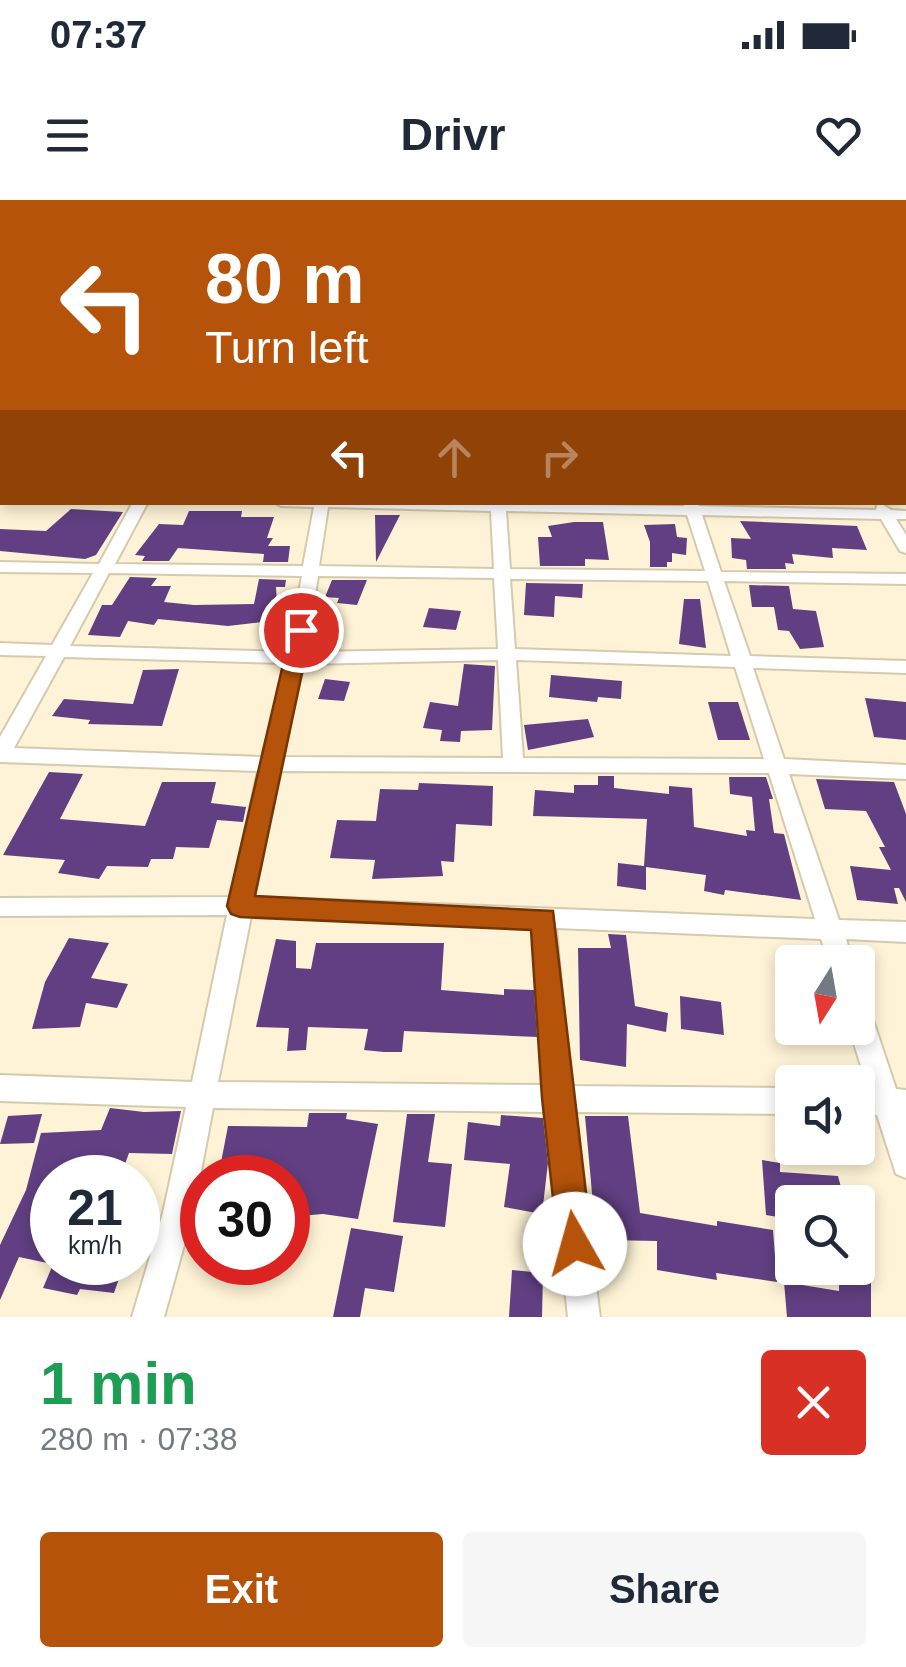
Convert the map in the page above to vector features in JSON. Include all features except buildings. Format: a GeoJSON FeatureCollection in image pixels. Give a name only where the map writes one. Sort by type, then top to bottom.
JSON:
{"type":"FeatureCollection","features":[{"type":"Feature","properties":{"kind":"street"},"geometry":{"type":"LineString","coordinates":[[140,505],[0,755],[270,764],[778,766],[906,772]]}},
{"type":"Feature","properties":{"kind":"street"},"geometry":{"type":"LineString","coordinates":[[148,1317],[178,1212],[270,764],[296,658],[322,505]]}},
{"type":"Feature","properties":{"kind":"street"},"geometry":{"type":"LineString","coordinates":[[513,765],[510,654],[499,572],[498,505],[882,509],[906,515]]}},
{"type":"Feature","properties":{"kind":"street"},"geometry":{"type":"LineString","coordinates":[[691,507],[835,945]]}},
{"type":"Feature","properties":{"kind":"street"},"geometry":{"type":"LineString","coordinates":[[882,509],[906,548]]}},
{"type":"Feature","properties":{"kind":"street"},"geometry":{"type":"LineString","coordinates":[[0,567],[906,579]]}},
{"type":"Feature","properties":{"kind":"street"},"geometry":{"type":"LineString","coordinates":[[0,648],[296,658],[510,654],[906,667]]}},
{"type":"Feature","properties":{"kind":"street"},"geometry":{"type":"LineString","coordinates":[[0,907],[240,906],[906,932]]}},
{"type":"Feature","properties":{"kind":"street"},"geometry":{"type":"LineString","coordinates":[[544,919],[558,1098],[584,1317]]}},
{"type":"Feature","properties":{"kind":"street"},"geometry":{"type":"LineString","coordinates":[[871,1045],[896,1102],[906,1164]]}},
{"type":"Feature","properties":{"kind":"street"},"geometry":{"type":"LineString","coordinates":[[0,1088],[202,1096],[775,1101]]}},
{"type":"Feature","properties":{"kind":"route"},"geometry":{"type":"LineString","coordinates":[[301,630],[240,906],[544,919],[558,1098],[575,1244]]}}]}
